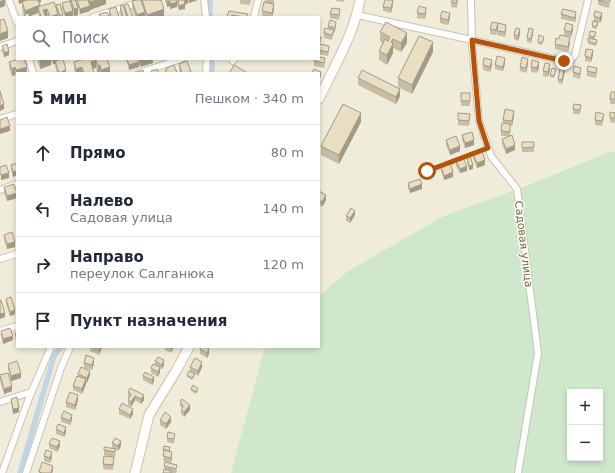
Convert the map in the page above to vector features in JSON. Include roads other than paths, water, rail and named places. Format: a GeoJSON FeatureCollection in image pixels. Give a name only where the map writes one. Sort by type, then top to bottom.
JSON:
{"type":"FeatureCollection","features":[{"type":"Feature","properties":{"kind":"main road"},"geometry":{"type":"LineString","coordinates":[[320,96],[340,57],[357,15],[360,0]]}},
{"type":"Feature","properties":{"kind":"main road"},"geometry":{"type":"LineString","coordinates":[[135,473],[149,415],[188,348]]}},
{"type":"Feature","properties":{"kind":"street"},"geometry":{"type":"LineString","coordinates":[[9,0],[16,20]]}},
{"type":"Feature","properties":{"kind":"street"},"geometry":{"type":"LineString","coordinates":[[96,16],[147,0]]}},
{"type":"Feature","properties":{"kind":"street"},"geometry":{"type":"LineString","coordinates":[[204,0],[206,16]]}},
{"type":"Feature","properties":{"kind":"street"},"geometry":{"type":"LineString","coordinates":[[254,16],[258,0]]}},
{"type":"Feature","properties":{"kind":"street","name":"Садовая улица"},"geometry":{"type":"LineString","coordinates":[[471,0],[472,40],[479,121],[491,156],[517,190],[538,353],[518,473]]}},
{"type":"Feature","properties":{"kind":"street"},"geometry":{"type":"LineString","coordinates":[[357,15],[564,61],[570,60],[574,55],[588,0]]}},
{"type":"Feature","properties":{"kind":"street"},"geometry":{"type":"LineString","coordinates":[[0,47],[16,41]]}},
{"type":"Feature","properties":{"kind":"street"},"geometry":{"type":"LineString","coordinates":[[29,60],[33,72]]}},
{"type":"Feature","properties":{"kind":"street"},"geometry":{"type":"LineString","coordinates":[[142,72],[177,60]]}},
{"type":"Feature","properties":{"kind":"street"},"geometry":{"type":"LineString","coordinates":[[206,72],[207,60]]}},
{"type":"Feature","properties":{"kind":"street"},"geometry":{"type":"LineString","coordinates":[[0,119],[16,114]]}},
{"type":"Feature","properties":{"kind":"street"},"geometry":{"type":"LineString","coordinates":[[0,190],[16,184]]}},
{"type":"Feature","properties":{"kind":"street"},"geometry":{"type":"LineString","coordinates":[[0,260],[16,254]]}},
{"type":"Feature","properties":{"kind":"street"},"geometry":{"type":"LineString","coordinates":[[0,331],[16,326]]}},
{"type":"Feature","properties":{"kind":"street"},"geometry":{"type":"LineString","coordinates":[[2,473],[31,392],[51,348]]}},
{"type":"Feature","properties":{"kind":"street"},"geometry":{"type":"LineString","coordinates":[[26,473],[61,368],[70,348]]}},
{"type":"Feature","properties":{"kind":"street"},"geometry":{"type":"LineString","coordinates":[[0,402],[31,392]]}},
{"type":"Feature","properties":{"kind":"lane"},"geometry":{"type":"LineString","coordinates":[[427,171],[488,148]]}},
{"type":"Feature","properties":{"kind":"waterway"},"geometry":{"type":"LineString","coordinates":[[210,0],[210,16]]}},
{"type":"Feature","properties":{"kind":"waterway"},"geometry":{"type":"LineString","coordinates":[[212,60],[212,72]]}},
{"type":"Feature","properties":{"kind":"waterway"},"geometry":{"type":"LineString","coordinates":[[20,473],[54,356],[60,348]]}}]}
